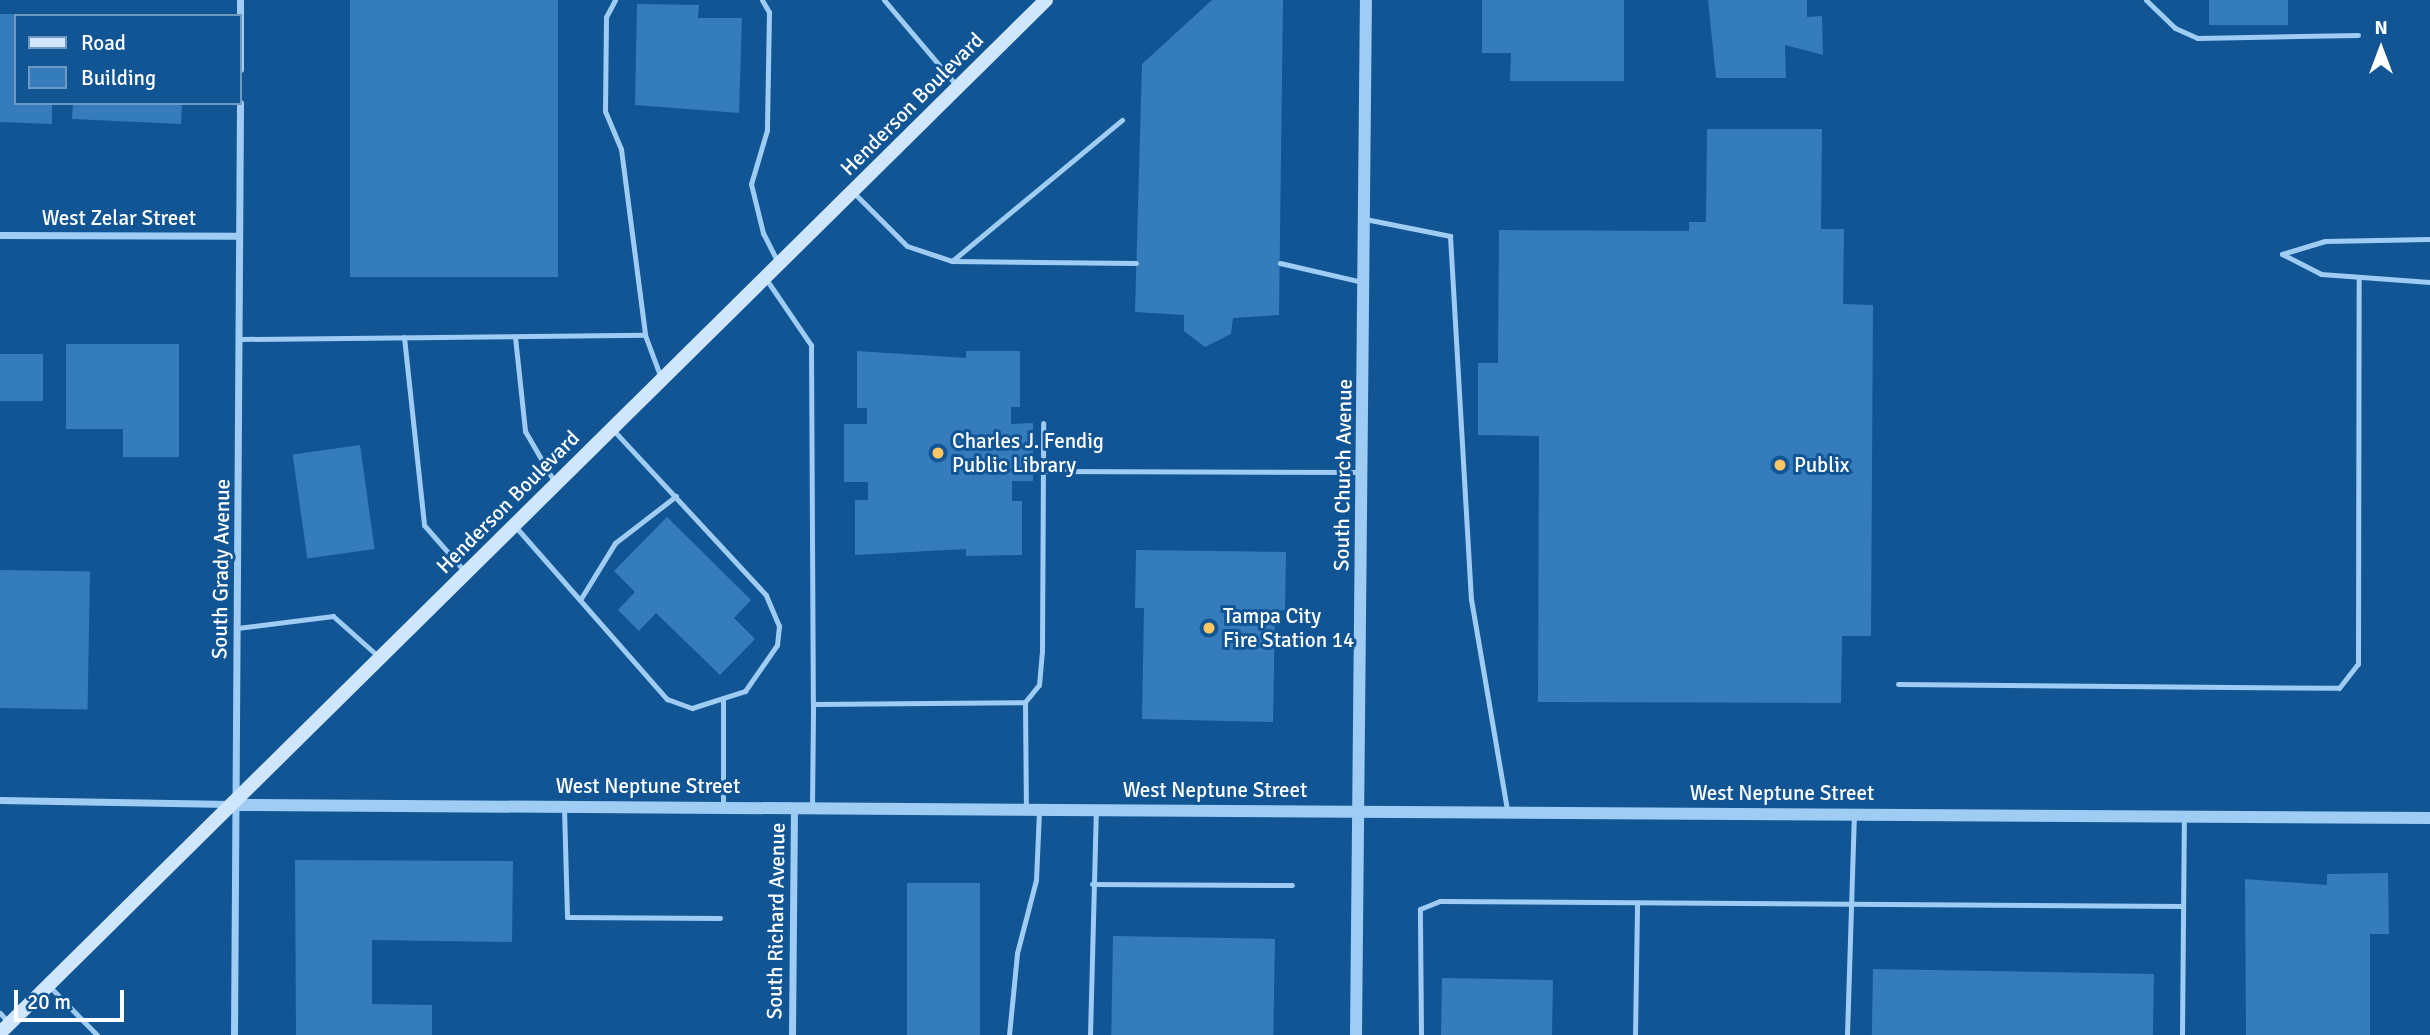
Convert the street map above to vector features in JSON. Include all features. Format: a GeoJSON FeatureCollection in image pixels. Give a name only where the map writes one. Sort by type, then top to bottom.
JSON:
{"type":"FeatureCollection","features":[{"type":"Feature","properties":{"kind":"main road","name":"Henderson Boulevard"},"geometry":{"type":"LineString","coordinates":[[3,1023],[49,986],[236,805],[661,378],[1046,0]]}},
{"type":"Feature","properties":{"kind":"street","name":"South Church Avenue"},"geometry":{"type":"LineString","coordinates":[[1356,1035],[1366,0]]}},
{"type":"Feature","properties":{"kind":"street","name":"South Grady Avenue"},"geometry":{"type":"LineString","coordinates":[[234,1035],[242,339],[239,236],[240,105]]}},
{"type":"Feature","properties":{"kind":"street","name":"West Zelar Street"},"geometry":{"type":"LineString","coordinates":[[0,235],[239,236]]}},
{"type":"Feature","properties":{"kind":"street","name":"West Neptune Street"},"geometry":{"type":"LineString","coordinates":[[0,800],[236,805],[723,805],[1033,811],[1359,809],[2430,818]]}},
{"type":"Feature","properties":{"kind":"street","name":"South Richard Avenue"},"geometry":{"type":"LineString","coordinates":[[792,1035],[794,806]]}},
{"type":"Feature","properties":{"kind":"lane"},"geometry":{"type":"LineString","coordinates":[[615,0],[606,17],[605,111],[621,149],[645,335],[661,378]]}},
{"type":"Feature","properties":{"kind":"lane"},"geometry":{"type":"LineString","coordinates":[[762,0],[769,12],[767,130],[751,184],[763,233],[779,263]]}},
{"type":"Feature","properties":{"kind":"lane"},"geometry":{"type":"LineString","coordinates":[[884,0],[958,87]]}},
{"type":"Feature","properties":{"kind":"lane"},"geometry":{"type":"LineString","coordinates":[[2146,0],[2175,28],[2197,38],[2358,35]]}},
{"type":"Feature","properties":{"kind":"lane"},"geometry":{"type":"LineString","coordinates":[[951,261],[1122,120]]}},
{"type":"Feature","properties":{"kind":"lane"},"geometry":{"type":"LineString","coordinates":[[853,192],[908,246],[951,261],[1136,263]]}},
{"type":"Feature","properties":{"kind":"lane"},"geometry":{"type":"LineString","coordinates":[[1364,219],[1450,236],[1471,599],[1507,810]]}},
{"type":"Feature","properties":{"kind":"lane"},"geometry":{"type":"LineString","coordinates":[[2430,239],[2325,241],[2282,254],[2321,274],[2430,282]]}},
{"type":"Feature","properties":{"kind":"lane"},"geometry":{"type":"LineString","coordinates":[[1280,263],[1365,283]]}},
{"type":"Feature","properties":{"kind":"lane"},"geometry":{"type":"LineString","coordinates":[[764,277],[811,345],[812,807]]}},
{"type":"Feature","properties":{"kind":"lane"},"geometry":{"type":"LineString","coordinates":[[1898,684],[2339,688],[2358,664],[2359,278]]}},
{"type":"Feature","properties":{"kind":"lane"},"geometry":{"type":"LineString","coordinates":[[242,339],[645,335]]}},
{"type":"Feature","properties":{"kind":"lane"},"geometry":{"type":"LineString","coordinates":[[404,337],[424,525],[466,574]]}},
{"type":"Feature","properties":{"kind":"lane"},"geometry":{"type":"LineString","coordinates":[[515,337],[525,431],[556,484]]}},
{"type":"Feature","properties":{"kind":"lane"},"geometry":{"type":"LineString","coordinates":[[1009,1035],[1017,953],[1036,880],[1025,702],[1039,685],[1042,652],[1043,422]]}},
{"type":"Feature","properties":{"kind":"lane"},"geometry":{"type":"LineString","coordinates":[[514,525],[667,699],[692,708],[723,701],[746,691],[766,669],[779,626],[758,582],[611,428]]}},
{"type":"Feature","properties":{"kind":"lane"},"geometry":{"type":"LineString","coordinates":[[1043,471],[1363,472]]}},
{"type":"Feature","properties":{"kind":"lane"},"geometry":{"type":"LineString","coordinates":[[580,600],[615,542],[676,496]]}},
{"type":"Feature","properties":{"kind":"lane"},"geometry":{"type":"LineString","coordinates":[[237,628],[333,616],[381,659]]}},
{"type":"Feature","properties":{"kind":"lane"},"geometry":{"type":"LineString","coordinates":[[723,701],[723,805]]}},
{"type":"Feature","properties":{"kind":"lane"},"geometry":{"type":"LineString","coordinates":[[813,704],[1025,702]]}},
{"type":"Feature","properties":{"kind":"lane"},"geometry":{"type":"LineString","coordinates":[[564,805],[566,917],[720,918]]}},
{"type":"Feature","properties":{"kind":"lane"},"geometry":{"type":"LineString","coordinates":[[1090,1035],[1096,810]]}},
{"type":"Feature","properties":{"kind":"lane"},"geometry":{"type":"LineString","coordinates":[[1847,1035],[1854,813]]}},
{"type":"Feature","properties":{"kind":"lane"},"geometry":{"type":"LineString","coordinates":[[2182,1035],[2184,816]]}},
{"type":"Feature","properties":{"kind":"lane"},"geometry":{"type":"LineString","coordinates":[[1092,884],[1292,885]]}},
{"type":"Feature","properties":{"kind":"lane"},"geometry":{"type":"LineString","coordinates":[[1421,1035],[1420,909],[1440,901],[2183,906]]}},
{"type":"Feature","properties":{"kind":"lane"},"geometry":{"type":"LineString","coordinates":[[1635,1035],[1637,903]]}},
{"type":"Feature","properties":{"kind":"lane"},"geometry":{"type":"LineString","coordinates":[[49,986],[97,1035]]}},
{"type":"Feature","properties":{"kind":"building"},"geometry":{"type":"Polygon","coordinates":[[[350,0],[558,0],[558,277],[350,277],[350,0]]]}},
{"type":"Feature","properties":{"kind":"building"},"geometry":{"type":"Polygon","coordinates":[[[1212,0],[1283,0],[1279,315],[1233,318],[1231,334],[1205,347],[1184,331],[1184,315],[1135,312],[1142,64],[1212,0]]]}},
{"type":"Feature","properties":{"kind":"building"},"geometry":{"type":"Polygon","coordinates":[[[1482,0],[1624,0],[1624,81],[1510,81],[1511,53],[1482,53],[1482,0]]]}},
{"type":"Feature","properties":{"kind":"building"},"geometry":{"type":"Polygon","coordinates":[[[1708,0],[1807,0],[1807,17],[1822,16],[1823,55],[1785,45],[1786,78],[1716,78],[1708,0]]]}},
{"type":"Feature","properties":{"kind":"building"},"geometry":{"type":"Polygon","coordinates":[[[2209,0],[2288,0],[2288,25],[2209,25],[2209,0]]]}},
{"type":"Feature","properties":{"kind":"building"},"geometry":{"type":"Polygon","coordinates":[[[637,4],[699,5],[698,18],[742,18],[739,113],[635,105],[637,4]]]}},
{"type":"Feature","properties":{"kind":"building"},"geometry":{"type":"Polygon","coordinates":[[[0,14],[14,14],[14,105],[52,105],[52,124],[0,122],[0,14]]]}},
{"type":"Feature","properties":{"kind":"building"},"geometry":{"type":"Polygon","coordinates":[[[73,105],[182,105],[181,124],[72,119],[73,105]]]}},
{"type":"Feature","properties":{"kind":"building"},"geometry":{"type":"Polygon","coordinates":[[[1707,129],[1822,129],[1821,229],[1844,229],[1843,304],[1873,305],[1871,636],[1842,636],[1841,703],[1538,702],[1539,436],[1478,435],[1478,363],[1498,363],[1499,230],[1689,231],[1689,222],[1706,222],[1707,129]]]}},
{"type":"Feature","properties":{"kind":"building"},"geometry":{"type":"Polygon","coordinates":[[[66,344],[179,344],[179,457],[123,457],[123,429],[66,429],[66,344]]]}},
{"type":"Feature","properties":{"kind":"building","name":"Charles J. Fendig Public Library"},"geometry":{"type":"Polygon","coordinates":[[[857,351],[966,358],[966,351],[1020,351],[1020,407],[1011,407],[1011,424],[1033,423],[1033,481],[1012,481],[1012,501],[1022,501],[1022,555],[966,556],[966,549],[855,555],[855,500],[868,500],[868,482],[844,482],[844,424],[867,424],[867,408],[857,408],[857,351]]]}},
{"type":"Feature","properties":{"kind":"building"},"geometry":{"type":"Polygon","coordinates":[[[0,354],[43,354],[43,401],[0,401],[0,354]]]}},
{"type":"Feature","properties":{"kind":"building"},"geometry":{"type":"Polygon","coordinates":[[[360,445],[375,549],[307,558],[293,454],[360,445]]]}},
{"type":"Feature","properties":{"kind":"building"},"geometry":{"type":"Polygon","coordinates":[[[667,517],[751,600],[734,618],[755,639],[720,675],[656,613],[639,631],[618,610],[635,592],[614,571],[667,517]]]}},
{"type":"Feature","properties":{"kind":"building"},"geometry":{"type":"Polygon","coordinates":[[[1136,550],[1286,552],[1285,610],[1275,610],[1273,722],[1142,719],[1144,608],[1135,608],[1136,550]]]}},
{"type":"Feature","properties":{"kind":"building"},"geometry":{"type":"Polygon","coordinates":[[[0,570],[90,572],[88,710],[0,708],[0,570]]]}},
{"type":"Feature","properties":{"kind":"building"},"geometry":{"type":"Polygon","coordinates":[[[295,860],[513,861],[512,942],[372,940],[372,1004],[432,1005],[432,1035],[296,1035],[295,860]]]}},
{"type":"Feature","properties":{"kind":"building"},"geometry":{"type":"Polygon","coordinates":[[[2388,873],[2389,934],[2370,934],[2370,1035],[2246,1035],[2245,879],[2327,885],[2327,874],[2388,873]]]}},
{"type":"Feature","properties":{"kind":"building"},"geometry":{"type":"Polygon","coordinates":[[[907,883],[980,883],[980,1035],[907,1035],[907,883]]]}},
{"type":"Feature","properties":{"kind":"building"},"geometry":{"type":"Polygon","coordinates":[[[1113,936],[1275,939],[1273,1035],[1111,1035],[1113,936]]]}},
{"type":"Feature","properties":{"kind":"building"},"geometry":{"type":"Polygon","coordinates":[[[1873,969],[2154,974],[2153,1035],[1872,1035],[1873,969]]]}},
{"type":"Feature","properties":{"kind":"building"},"geometry":{"type":"Polygon","coordinates":[[[1442,978],[1553,980],[1552,1035],[1441,1035],[1442,978]]]}},
{"type":"Feature","properties":{"kind":"place","name":"Charles J. Fendig Public Library"},"geometry":{"type":"Point","coordinates":[938,453]}},
{"type":"Feature","properties":{"kind":"place","name":"Publix"},"geometry":{"type":"Point","coordinates":[1780,465]}},
{"type":"Feature","properties":{"kind":"place","name":"Tampa City Fire Station 14"},"geometry":{"type":"Point","coordinates":[1209,628]}}]}
